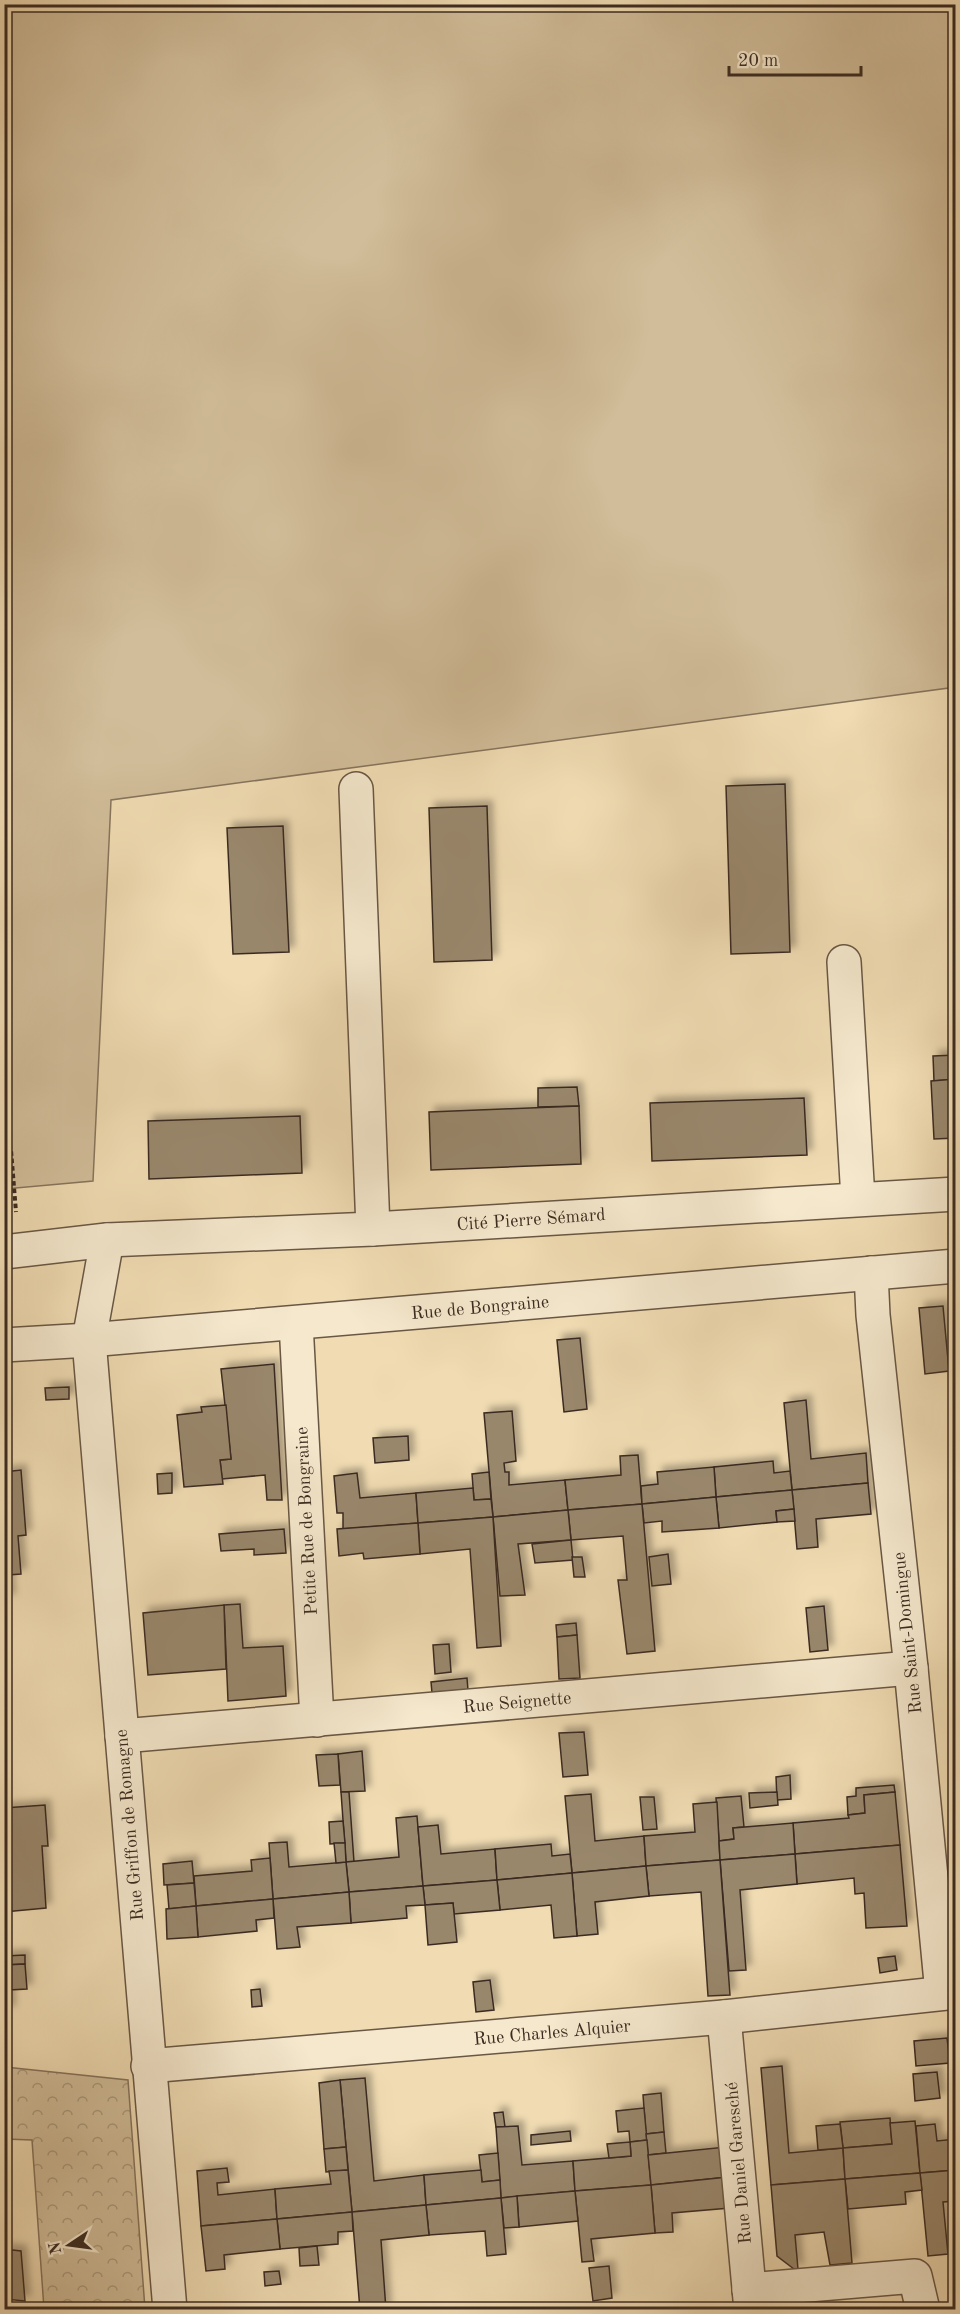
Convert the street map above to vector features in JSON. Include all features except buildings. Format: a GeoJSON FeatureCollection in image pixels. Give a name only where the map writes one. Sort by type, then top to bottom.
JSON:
{"type":"FeatureCollection","features":[{"type":"Feature","properties":{"kind":"street"},"geometry":{"type":"LineString","coordinates":[[356,789],[374,1229]]}},
{"type":"Feature","properties":{"kind":"street"},"geometry":{"type":"LineString","coordinates":[[844,962],[858,1199]]}},
{"type":"Feature","properties":{"kind":"street","name":"Cité Pierre Sémard"},"geometry":{"type":"LineString","coordinates":[[12,1251],[107,1240],[374,1229],[956,1194]]}},
{"type":"Feature","properties":{"kind":"street","name":"Rue Griffon de Romagne"},"geometry":{"type":"LineString","coordinates":[[107,1240],[89,1340],[170,2310]]}},
{"type":"Feature","properties":{"kind":"street","name":"Rue de Bongraine"},"geometry":{"type":"LineString","coordinates":[[4,1345],[296,1323],[956,1266]]}},
{"type":"Feature","properties":{"kind":"street","name":"Rue Saint-Domingue"},"geometry":{"type":"LineString","coordinates":[[871,1273],[873,1314],[911,1668],[949,1992]]}},
{"type":"Feature","properties":{"kind":"street","name":"Petite Rue de Bongraine"},"geometry":{"type":"LineString","coordinates":[[296,1323],[317,1719]]}},
{"type":"Feature","properties":{"kind":"street","name":"Rue Seignette"},"geometry":{"type":"LineString","coordinates":[[122,1736],[911,1668]]}},
{"type":"Feature","properties":{"kind":"street","name":"Rue Charles Alquier"},"geometry":{"type":"LineString","coordinates":[[148,2067],[724,2017],[949,1992]]}},
{"type":"Feature","properties":{"kind":"street","name":"Rue Daniel Garesché"},"geometry":{"type":"LineString","coordinates":[[724,2017],[750,2300]]}},
{"type":"Feature","properties":{"kind":"street"},"geometry":{"type":"LineString","coordinates":[[750,2300],[915,2276],[923,2310]]}},
{"type":"Feature","properties":{"kind":"path"},"geometry":{"type":"LineString","coordinates":[[4,1130],[11,1150],[12,1251]]}},
{"type":"Feature","properties":{"kind":"green space"},"geometry":{"type":"Polygon","coordinates":[[[5,4],[955,5],[956,687],[111,800],[93,1181],[5,1189],[5,4]]]}},
{"type":"Feature","properties":{"kind":"green space"},"geometry":{"type":"Polygon","coordinates":[[[5,2067],[128,2080],[145,2309],[44,2309],[32,2140],[5,2139],[5,2067]]]}}]}
